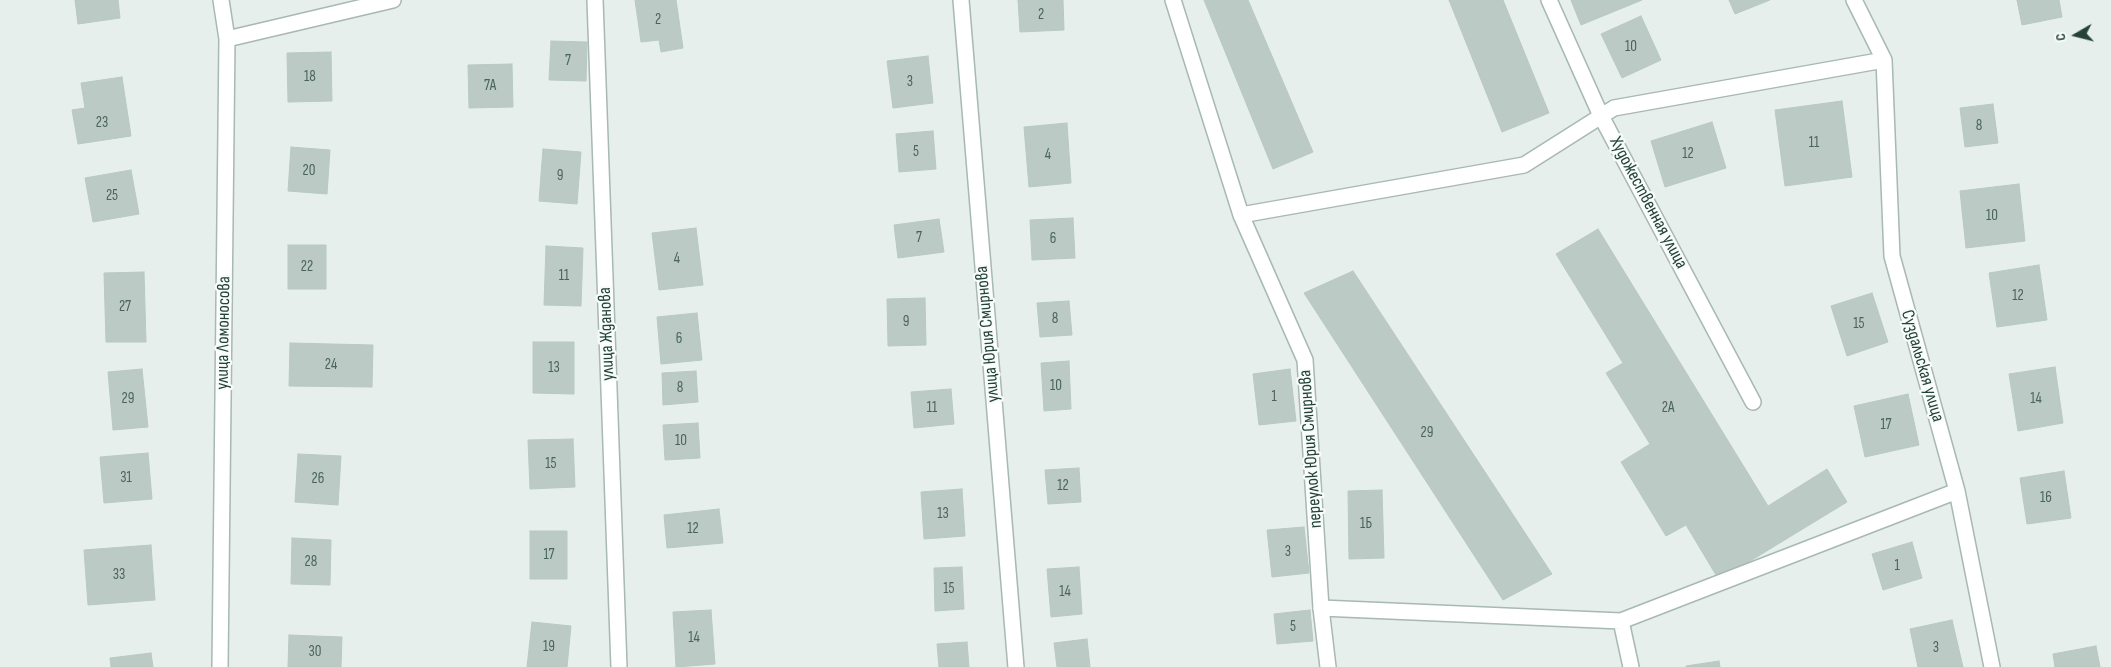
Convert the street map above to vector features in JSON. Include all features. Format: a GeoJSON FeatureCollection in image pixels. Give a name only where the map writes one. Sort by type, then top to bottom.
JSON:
{"type":"FeatureCollection","features":[{"type":"Feature","properties":{"kind":"street","name":"улица Ломоносова"},"geometry":{"type":"LineString","coordinates":[[220,667],[228,39],[221,0]]}},
{"type":"Feature","properties":{"kind":"street"},"geometry":{"type":"LineString","coordinates":[[228,39],[393,0]]}},
{"type":"Feature","properties":{"kind":"street","name":"улица Жданова"},"geometry":{"type":"LineString","coordinates":[[595,0],[619,667]]}},
{"type":"Feature","properties":{"kind":"street","name":"улица Юрия Смирнова"},"geometry":{"type":"LineString","coordinates":[[960,0],[1016,667]]}},
{"type":"Feature","properties":{"kind":"street","name":"переулок Юрия Смирнова"},"geometry":{"type":"LineString","coordinates":[[1173,0],[1241,215],[1305,360],[1321,608],[1328,667]]}},
{"type":"Feature","properties":{"kind":"street","name":"Художественная улица"},"geometry":{"type":"LineString","coordinates":[[1549,0],[1602,116],[1753,402]]}},
{"type":"Feature","properties":{"kind":"street"},"geometry":{"type":"LineString","coordinates":[[1241,215],[1524,165],[1614,108],[1884,60],[1854,0]]}},
{"type":"Feature","properties":{"kind":"street","name":"Суздальская улица"},"geometry":{"type":"LineString","coordinates":[[1884,60],[1892,256],[1957,491],[1992,667]]}},
{"type":"Feature","properties":{"kind":"street"},"geometry":{"type":"LineString","coordinates":[[1321,608],[1621,621],[1957,491]]}},
{"type":"Feature","properties":{"kind":"street"},"geometry":{"type":"LineString","coordinates":[[1621,621],[1631,667]]}},
{"type":"Feature","properties":{"kind":"building"},"geometry":{"type":"Polygon","coordinates":[[[75,0],[118,0],[120,18],[78,24],[75,0]]]}},
{"type":"Feature","properties":{"kind":"building"},"geometry":{"type":"Polygon","coordinates":[[[635,0],[676,0],[683,48],[661,52],[659,40],[641,42],[635,0]]]}},
{"type":"Feature","properties":{"kind":"building"},"geometry":{"type":"Polygon","coordinates":[[[1018,0],[1063,0],[1064,30],[1020,32],[1018,0]]]}},
{"type":"Feature","properties":{"kind":"building"},"geometry":{"type":"Polygon","coordinates":[[[1204,0],[1248,0],[1313,152],[1273,169],[1204,0]]]}},
{"type":"Feature","properties":{"kind":"building"},"geometry":{"type":"Polygon","coordinates":[[[1449,0],[1503,0],[1549,113],[1502,132],[1449,0]]]}},
{"type":"Feature","properties":{"kind":"building"},"geometry":{"type":"Polygon","coordinates":[[[1571,0],[1642,0],[1581,25],[1571,0]]]}},
{"type":"Feature","properties":{"kind":"building"},"geometry":{"type":"Polygon","coordinates":[[[1729,0],[1770,0],[1735,14],[1729,0]]]}},
{"type":"Feature","properties":{"kind":"building"},"geometry":{"type":"Polygon","coordinates":[[[2017,0],[2059,0],[2062,17],[2022,25],[2017,0]]]}},
{"type":"Feature","properties":{"kind":"building"},"geometry":{"type":"Polygon","coordinates":[[[1641,16],[1661,60],[1622,78],[1601,34],[1641,16]]]}},
{"type":"Feature","properties":{"kind":"building"},"geometry":{"type":"Polygon","coordinates":[[[551,41],[587,42],[586,81],[549,80],[551,41]]]}},
{"type":"Feature","properties":{"kind":"building"},"geometry":{"type":"Polygon","coordinates":[[[331,52],[332,101],[288,102],[287,53],[331,52]]]}},
{"type":"Feature","properties":{"kind":"building"},"geometry":{"type":"Polygon","coordinates":[[[928,56],[933,103],[893,108],[887,61],[928,56]]]}},
{"type":"Feature","properties":{"kind":"building"},"geometry":{"type":"Polygon","coordinates":[[[512,64],[513,107],[469,108],[468,65],[512,64]]]}},
{"type":"Feature","properties":{"kind":"building"},"geometry":{"type":"Polygon","coordinates":[[[122,77],[131,136],[78,144],[72,110],[85,108],[81,83],[122,77]]]}},
{"type":"Feature","properties":{"kind":"building"},"geometry":{"type":"Polygon","coordinates":[[[1842,101],[1852,177],[1785,186],[1775,110],[1842,101]]]}},
{"type":"Feature","properties":{"kind":"building"},"geometry":{"type":"Polygon","coordinates":[[[1993,104],[1998,143],[1965,147],[1960,108],[1993,104]]]}},
{"type":"Feature","properties":{"kind":"building"},"geometry":{"type":"Polygon","coordinates":[[[1712,122],[1726,168],[1665,187],[1651,141],[1712,122]]]}},
{"type":"Feature","properties":{"kind":"building"},"geometry":{"type":"Polygon","coordinates":[[[1067,123],[1071,183],[1029,187],[1024,127],[1067,123]]]}},
{"type":"Feature","properties":{"kind":"building"},"geometry":{"type":"Polygon","coordinates":[[[933,131],[936,169],[899,172],[896,134],[933,131]]]}},
{"type":"Feature","properties":{"kind":"building"},"geometry":{"type":"Polygon","coordinates":[[[291,147],[330,150],[327,194],[288,191],[291,147]]]}},
{"type":"Feature","properties":{"kind":"building"},"geometry":{"type":"Polygon","coordinates":[[[543,149],[581,152],[577,204],[539,201],[543,149]]]}},
{"type":"Feature","properties":{"kind":"building"},"geometry":{"type":"Polygon","coordinates":[[[131,170],[139,214],[93,222],[85,178],[131,170]]]}},
{"type":"Feature","properties":{"kind":"building"},"geometry":{"type":"Polygon","coordinates":[[[2019,184],[2025,241],[1966,248],[1960,191],[2019,184]]]}},
{"type":"Feature","properties":{"kind":"building"},"geometry":{"type":"Polygon","coordinates":[[[1073,218],[1075,258],[1032,260],[1030,220],[1073,218]]]}},
{"type":"Feature","properties":{"kind":"building"},"geometry":{"type":"Polygon","coordinates":[[[939,219],[944,252],[898,258],[894,225],[939,219]]]}},
{"type":"Feature","properties":{"kind":"building"},"geometry":{"type":"Polygon","coordinates":[[[696,228],[703,285],[659,290],[652,233],[696,228]]]}},
{"type":"Feature","properties":{"kind":"building"},"geometry":{"type":"Polygon","coordinates":[[[1598,229],[1768,506],[1827,469],[1847,502],[1719,580],[1686,525],[1666,536],[1621,462],[1650,444],[1606,373],[1623,363],[1556,254],[1598,229]]]}},
{"type":"Feature","properties":{"kind":"building"},"geometry":{"type":"Polygon","coordinates":[[[288,245],[326,245],[326,289],[288,289],[288,245]]]}},
{"type":"Feature","properties":{"kind":"building"},"geometry":{"type":"Polygon","coordinates":[[[546,246],[583,248],[581,306],[544,305],[546,246]]]}},
{"type":"Feature","properties":{"kind":"building"},"geometry":{"type":"Polygon","coordinates":[[[2039,265],[2047,320],[1997,327],[1989,273],[2039,265]]]}},
{"type":"Feature","properties":{"kind":"building"},"geometry":{"type":"Polygon","coordinates":[[[1353,271],[1552,574],[1503,600],[1304,293],[1353,271]]]}},
{"type":"Feature","properties":{"kind":"building"},"geometry":{"type":"Polygon","coordinates":[[[144,272],[146,342],[106,342],[104,273],[144,272]]]}},
{"type":"Feature","properties":{"kind":"building"},"geometry":{"type":"Polygon","coordinates":[[[1872,293],[1888,342],[1847,356],[1831,306],[1872,293]]]}},
{"type":"Feature","properties":{"kind":"building"},"geometry":{"type":"Polygon","coordinates":[[[925,298],[926,345],[888,346],[887,299],[925,298]]]}},
{"type":"Feature","properties":{"kind":"building"},"geometry":{"type":"Polygon","coordinates":[[[1069,301],[1072,335],[1040,337],[1037,303],[1069,301]]]}},
{"type":"Feature","properties":{"kind":"building"},"geometry":{"type":"Polygon","coordinates":[[[697,313],[702,360],[661,364],[657,317],[697,313]]]}},
{"type":"Feature","properties":{"kind":"building"},"geometry":{"type":"Polygon","coordinates":[[[533,342],[574,342],[574,394],[533,393],[533,342]]]}},
{"type":"Feature","properties":{"kind":"building"},"geometry":{"type":"Polygon","coordinates":[[[290,343],[373,345],[372,387],[289,386],[290,343]]]}},
{"type":"Feature","properties":{"kind":"building"},"geometry":{"type":"Polygon","coordinates":[[[1069,361],[1071,409],[1044,411],[1041,363],[1069,361]]]}},
{"type":"Feature","properties":{"kind":"building"},"geometry":{"type":"Polygon","coordinates":[[[2055,367],[2063,423],[2018,431],[2009,374],[2055,367]]]}},
{"type":"Feature","properties":{"kind":"building"},"geometry":{"type":"Polygon","coordinates":[[[142,369],[148,427],[113,430],[108,372],[142,369]]]}},
{"type":"Feature","properties":{"kind":"building"},"geometry":{"type":"Polygon","coordinates":[[[1290,369],[1296,421],[1259,425],[1253,374],[1290,369]]]}},
{"type":"Feature","properties":{"kind":"building"},"geometry":{"type":"Polygon","coordinates":[[[696,371],[698,402],[663,405],[662,373],[696,371]]]}},
{"type":"Feature","properties":{"kind":"building"},"geometry":{"type":"Polygon","coordinates":[[[951,389],[954,424],[914,428],[911,392],[951,389]]]}},
{"type":"Feature","properties":{"kind":"building"},"geometry":{"type":"Polygon","coordinates":[[[1908,394],[1919,445],[1865,457],[1854,406],[1908,394]]]}},
{"type":"Feature","properties":{"kind":"building"},"geometry":{"type":"Polygon","coordinates":[[[698,423],[700,458],[665,460],[663,425],[698,423]]]}},
{"type":"Feature","properties":{"kind":"building"},"geometry":{"type":"Polygon","coordinates":[[[573,439],[575,487],[530,489],[528,440],[573,439]]]}},
{"type":"Feature","properties":{"kind":"building"},"geometry":{"type":"Polygon","coordinates":[[[148,453],[152,499],[104,503],[100,457],[148,453]]]}},
{"type":"Feature","properties":{"kind":"building"},"geometry":{"type":"Polygon","coordinates":[[[298,454],[341,456],[338,505],[295,502],[298,454]]]}},
{"type":"Feature","properties":{"kind":"building"},"geometry":{"type":"Polygon","coordinates":[[[1079,468],[1081,502],[1048,504],[1045,470],[1079,468]]]}},
{"type":"Feature","properties":{"kind":"building"},"geometry":{"type":"Polygon","coordinates":[[[2064,471],[2071,518],[2027,524],[2020,478],[2064,471]]]}},
{"type":"Feature","properties":{"kind":"building"},"geometry":{"type":"Polygon","coordinates":[[[962,489],[965,536],[924,539],[921,492],[962,489]]]}},
{"type":"Feature","properties":{"kind":"building"},"geometry":{"type":"Polygon","coordinates":[[[1382,490],[1384,558],[1349,559],[1348,491],[1382,490]]]}},
{"type":"Feature","properties":{"kind":"building"},"geometry":{"type":"Polygon","coordinates":[[[719,509],[723,543],[667,548],[664,515],[719,509]]]}},
{"type":"Feature","properties":{"kind":"building"},"geometry":{"type":"Polygon","coordinates":[[[1304,527],[1309,573],[1272,577],[1267,530],[1304,527]]]}},
{"type":"Feature","properties":{"kind":"building"},"geometry":{"type":"Polygon","coordinates":[[[530,531],[567,531],[567,579],[530,579],[530,531]]]}},
{"type":"Feature","properties":{"kind":"building"},"geometry":{"type":"Polygon","coordinates":[[[292,538],[331,540],[330,585],[291,584],[292,538]]]}},
{"type":"Feature","properties":{"kind":"building"},"geometry":{"type":"Polygon","coordinates":[[[1912,542],[1922,578],[1883,590],[1872,554],[1912,542]]]}},
{"type":"Feature","properties":{"kind":"building"},"geometry":{"type":"Polygon","coordinates":[[[151,545],[155,600],[88,605],[84,550],[151,545]]]}},
{"type":"Feature","properties":{"kind":"building"},"geometry":{"type":"Polygon","coordinates":[[[962,567],[964,609],[935,611],[934,568],[962,567]]]}},
{"type":"Feature","properties":{"kind":"building"},"geometry":{"type":"Polygon","coordinates":[[[1079,567],[1082,614],[1051,617],[1047,569],[1079,567]]]}},
{"type":"Feature","properties":{"kind":"building"},"geometry":{"type":"Polygon","coordinates":[[[711,610],[715,664],[676,667],[673,612],[711,610]]]}},
{"type":"Feature","properties":{"kind":"building"},"geometry":{"type":"Polygon","coordinates":[[[1310,610],[1313,641],[1277,644],[1274,614],[1310,610]]]}},
{"type":"Feature","properties":{"kind":"building"},"geometry":{"type":"Polygon","coordinates":[[[1952,620],[1963,667],[1918,667],[1910,629],[1952,620]]]}},
{"type":"Feature","properties":{"kind":"building"},"geometry":{"type":"Polygon","coordinates":[[[532,622],[571,626],[567,667],[527,667],[532,622]]]}},
{"type":"Feature","properties":{"kind":"building"},"geometry":{"type":"Polygon","coordinates":[[[289,635],[342,637],[341,667],[288,667],[289,635]]]}},
{"type":"Feature","properties":{"kind":"building"},"geometry":{"type":"Polygon","coordinates":[[[1087,639],[1090,667],[1057,667],[1054,643],[1087,639]]]}},
{"type":"Feature","properties":{"kind":"building"},"geometry":{"type":"Polygon","coordinates":[[[967,642],[969,667],[939,667],[937,644],[967,642]]]}},
{"type":"Feature","properties":{"kind":"building"},"geometry":{"type":"Polygon","coordinates":[[[2096,646],[2100,667],[2055,667],[2053,654],[2096,646]]]}},
{"type":"Feature","properties":{"kind":"building"},"geometry":{"type":"Polygon","coordinates":[[[151,653],[153,667],[111,667],[110,658],[151,653]]]}},
{"type":"Feature","properties":{"kind":"building"},"geometry":{"type":"Polygon","coordinates":[[[1719,661],[1720,667],[1686,667],[1686,666],[1719,661]]]}}]}
